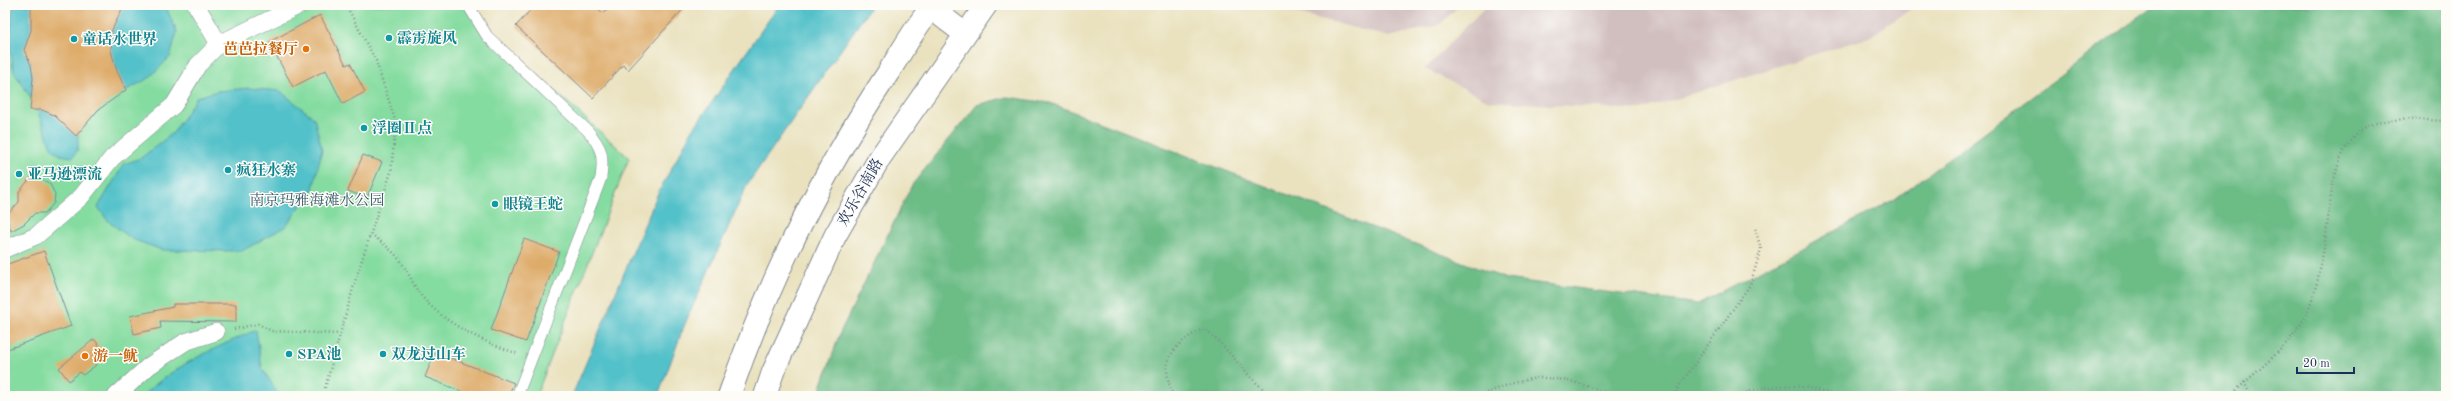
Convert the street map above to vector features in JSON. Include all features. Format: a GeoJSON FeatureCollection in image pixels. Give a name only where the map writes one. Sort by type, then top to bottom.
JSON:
{"type":"FeatureCollection","features":[{"type":"Feature","properties":{"kind":"street"},"geometry":{"type":"LineString","coordinates":[[196,5],[219,44]]}},
{"type":"Feature","properties":{"kind":"street"},"geometry":{"type":"LineString","coordinates":[[5,249],[36,236],[81,197],[112,158],[174,105],[198,65],[219,44],[300,5]]}},
{"type":"Feature","properties":{"kind":"street","name":"欢乐谷南路"},"geometry":{"type":"LineString","coordinates":[[765,396],[773,372],[835,236],[879,159],[964,34],[986,5]]}},
{"type":"Feature","properties":{"kind":"street"},"geometry":{"type":"LineString","coordinates":[[729,396],[786,251],[823,177],[930,6],[964,34]]}},
{"type":"Feature","properties":{"kind":"street"},"geometry":{"type":"LineString","coordinates":[[116,396],[149,366],[185,342],[216,332]]}},
{"type":"Feature","properties":{"kind":"lane"},"geometry":{"type":"LineString","coordinates":[[468,5],[487,36],[588,131],[600,145],[603,160],[601,178],[518,396]]}},
{"type":"Feature","properties":{"kind":"path"},"geometry":{"type":"LineString","coordinates":[[325,388],[340,334],[391,172],[396,122],[376,61],[346,5]]}},
{"type":"Feature","properties":{"kind":"path"},"geometry":{"type":"LineString","coordinates":[[2230,396],[2284,345],[2303,320],[2315,288],[2324,246],[2333,184],[2343,154],[2352,139],[2368,126],[2389,121],[2446,121]]}},
{"type":"Feature","properties":{"kind":"path"},"geometry":{"type":"LineString","coordinates":[[1675,396],[1677,389],[1750,285],[1761,249],[1755,228]]}},
{"type":"Feature","properties":{"kind":"path"},"geometry":{"type":"LineString","coordinates":[[371,234],[402,263],[410,280],[424,300],[446,318],[472,335],[532,359]]}},
{"type":"Feature","properties":{"kind":"path"},"geometry":{"type":"LineString","coordinates":[[216,332],[258,324],[272,330],[340,334]]}},
{"type":"Feature","properties":{"kind":"path"},"geometry":{"type":"LineString","coordinates":[[1173,396],[1167,365],[1178,345],[1192,333],[1205,329],[1220,341],[1240,366],[1271,396]]}},
{"type":"Feature","properties":{"kind":"path"},"geometry":{"type":"LineString","coordinates":[[1479,396],[1499,388],[1541,378],[1582,383],[1614,396]]}},
{"type":"Feature","properties":{"kind":"path"},"geometry":{"type":"LineString","coordinates":[[2244,382],[2251,396]]}},
{"type":"Feature","properties":{"kind":"path"},"geometry":{"type":"LineString","coordinates":[[1735,396],[1757,388],[1789,384],[1819,390],[1835,396]]}},
{"type":"Feature","properties":{"kind":"shaded area"},"geometry":{"type":"Polygon","coordinates":[[[1267,5],[1460,5],[1439,25],[1389,37],[1267,5]]]}},
{"type":"Feature","properties":{"kind":"shaded area"},"geometry":{"type":"Polygon","coordinates":[[[1487,5],[1917,5],[1869,37],[1641,110],[1489,101],[1425,69],[1487,5]]]}},
{"type":"Feature","properties":{"kind":"green space","name":"南京玛雅海滩水公园"},"geometry":{"type":"Polygon","coordinates":[[[5,5],[474,5],[491,33],[629,158],[536,396],[5,396],[5,5]]]}},
{"type":"Feature","properties":{"kind":"green space"},"geometry":{"type":"Polygon","coordinates":[[[2155,5],[2446,5],[2446,396],[818,396],[840,333],[912,185],[977,105],[1007,97],[1050,103],[1506,279],[1698,304],[1895,199],[2155,5]]]}},
{"type":"Feature","properties":{"kind":"water"},"geometry":{"type":"Polygon","coordinates":[[[14,5],[165,5],[177,32],[170,57],[149,78],[108,100],[78,129],[78,149],[73,157],[60,155],[51,147],[35,104],[14,72],[10,48],[11,21],[14,5]]]}},
{"type":"Feature","properties":{"kind":"water"},"geometry":{"type":"Polygon","coordinates":[[[779,5],[872,5],[747,185],[684,326],[658,396],[572,396],[658,193],[692,131],[779,5]]]}},
{"type":"Feature","properties":{"kind":"water"},"geometry":{"type":"Polygon","coordinates":[[[249,88],[280,91],[314,118],[322,150],[313,189],[286,226],[242,251],[162,250],[132,239],[108,221],[98,207],[124,164],[141,158],[174,132],[197,97],[218,91],[249,88]]]}},
{"type":"Feature","properties":{"kind":"water"},"geometry":{"type":"Polygon","coordinates":[[[256,330],[262,368],[279,396],[142,396],[182,366],[210,351],[256,330]]]}},
{"type":"Feature","properties":{"kind":"building"},"geometry":{"type":"Polygon","coordinates":[[[31,5],[124,5],[112,30],[111,51],[117,71],[126,90],[98,110],[76,136],[54,115],[42,110],[30,110],[33,78],[31,65],[24,50],[31,30],[31,5]]]}},
{"type":"Feature","properties":{"kind":"building"},"geometry":{"type":"Polygon","coordinates":[[[535,5],[594,5],[603,13],[611,5],[687,5],[628,70],[623,65],[593,98],[516,26],[535,5]]]}},
{"type":"Feature","properties":{"kind":"building"},"geometry":{"type":"Polygon","coordinates":[[[320,15],[346,65],[350,63],[365,92],[343,104],[326,70],[293,87],[269,42],[320,15]]]}},
{"type":"Feature","properties":{"kind":"building"},"geometry":{"type":"Polygon","coordinates":[[[363,155],[382,162],[367,198],[348,191],[363,155]]]}},
{"type":"Feature","properties":{"kind":"building"},"geometry":{"type":"Polygon","coordinates":[[[32,176],[42,179],[50,184],[55,194],[54,203],[45,213],[35,213],[24,224],[11,231],[6,216],[19,202],[19,192],[32,176]]]}},
{"type":"Feature","properties":{"kind":"building"},"geometry":{"type":"Polygon","coordinates":[[[524,239],[559,252],[526,342],[491,330],[524,239]]]}},
{"type":"Feature","properties":{"kind":"building"},"geometry":{"type":"Polygon","coordinates":[[[44,251],[71,326],[5,350],[5,265],[44,251]]]}},
{"type":"Feature","properties":{"kind":"building"},"geometry":{"type":"Polygon","coordinates":[[[173,304],[236,304],[236,322],[160,321],[161,328],[134,334],[130,316],[173,307],[173,304]]]}},
{"type":"Feature","properties":{"kind":"building"},"geometry":{"type":"Polygon","coordinates":[[[94,339],[104,352],[93,361],[96,365],[83,375],[80,372],[69,381],[59,368],[94,339]]]}},
{"type":"Feature","properties":{"kind":"building"},"geometry":{"type":"Polygon","coordinates":[[[435,352],[514,383],[508,396],[473,396],[425,377],[435,352]]]}},
{"type":"Feature","properties":{"kind":"place","name":"霹雳旋风"},"geometry":{"type":"Point","coordinates":[389,38]}},
{"type":"Feature","properties":{"kind":"place","name":"童话水世界"},"geometry":{"type":"Point","coordinates":[74,39]}},
{"type":"Feature","properties":{"kind":"place","name":"芭芭拉餐厅"},"geometry":{"type":"Point","coordinates":[306,49]}},
{"type":"Feature","properties":{"kind":"place","name":"浮圈Ⅱ点"},"geometry":{"type":"Point","coordinates":[364,128]}},
{"type":"Feature","properties":{"kind":"place","name":"疯狂水寨"},"geometry":{"type":"Point","coordinates":[228,170]}},
{"type":"Feature","properties":{"kind":"place","name":"亚马逊漂流"},"geometry":{"type":"Point","coordinates":[19,174]}},
{"type":"Feature","properties":{"kind":"place","name":"眼镜王蛇"},"geometry":{"type":"Point","coordinates":[495,204]}},
{"type":"Feature","properties":{"kind":"place","name":"SPA池"},"geometry":{"type":"Point","coordinates":[289,354]}},
{"type":"Feature","properties":{"kind":"place","name":"双龙过山车"},"geometry":{"type":"Point","coordinates":[383,354]}},
{"type":"Feature","properties":{"kind":"place","name":"游一鱿"},"geometry":{"type":"Point","coordinates":[85,356]}}]}
